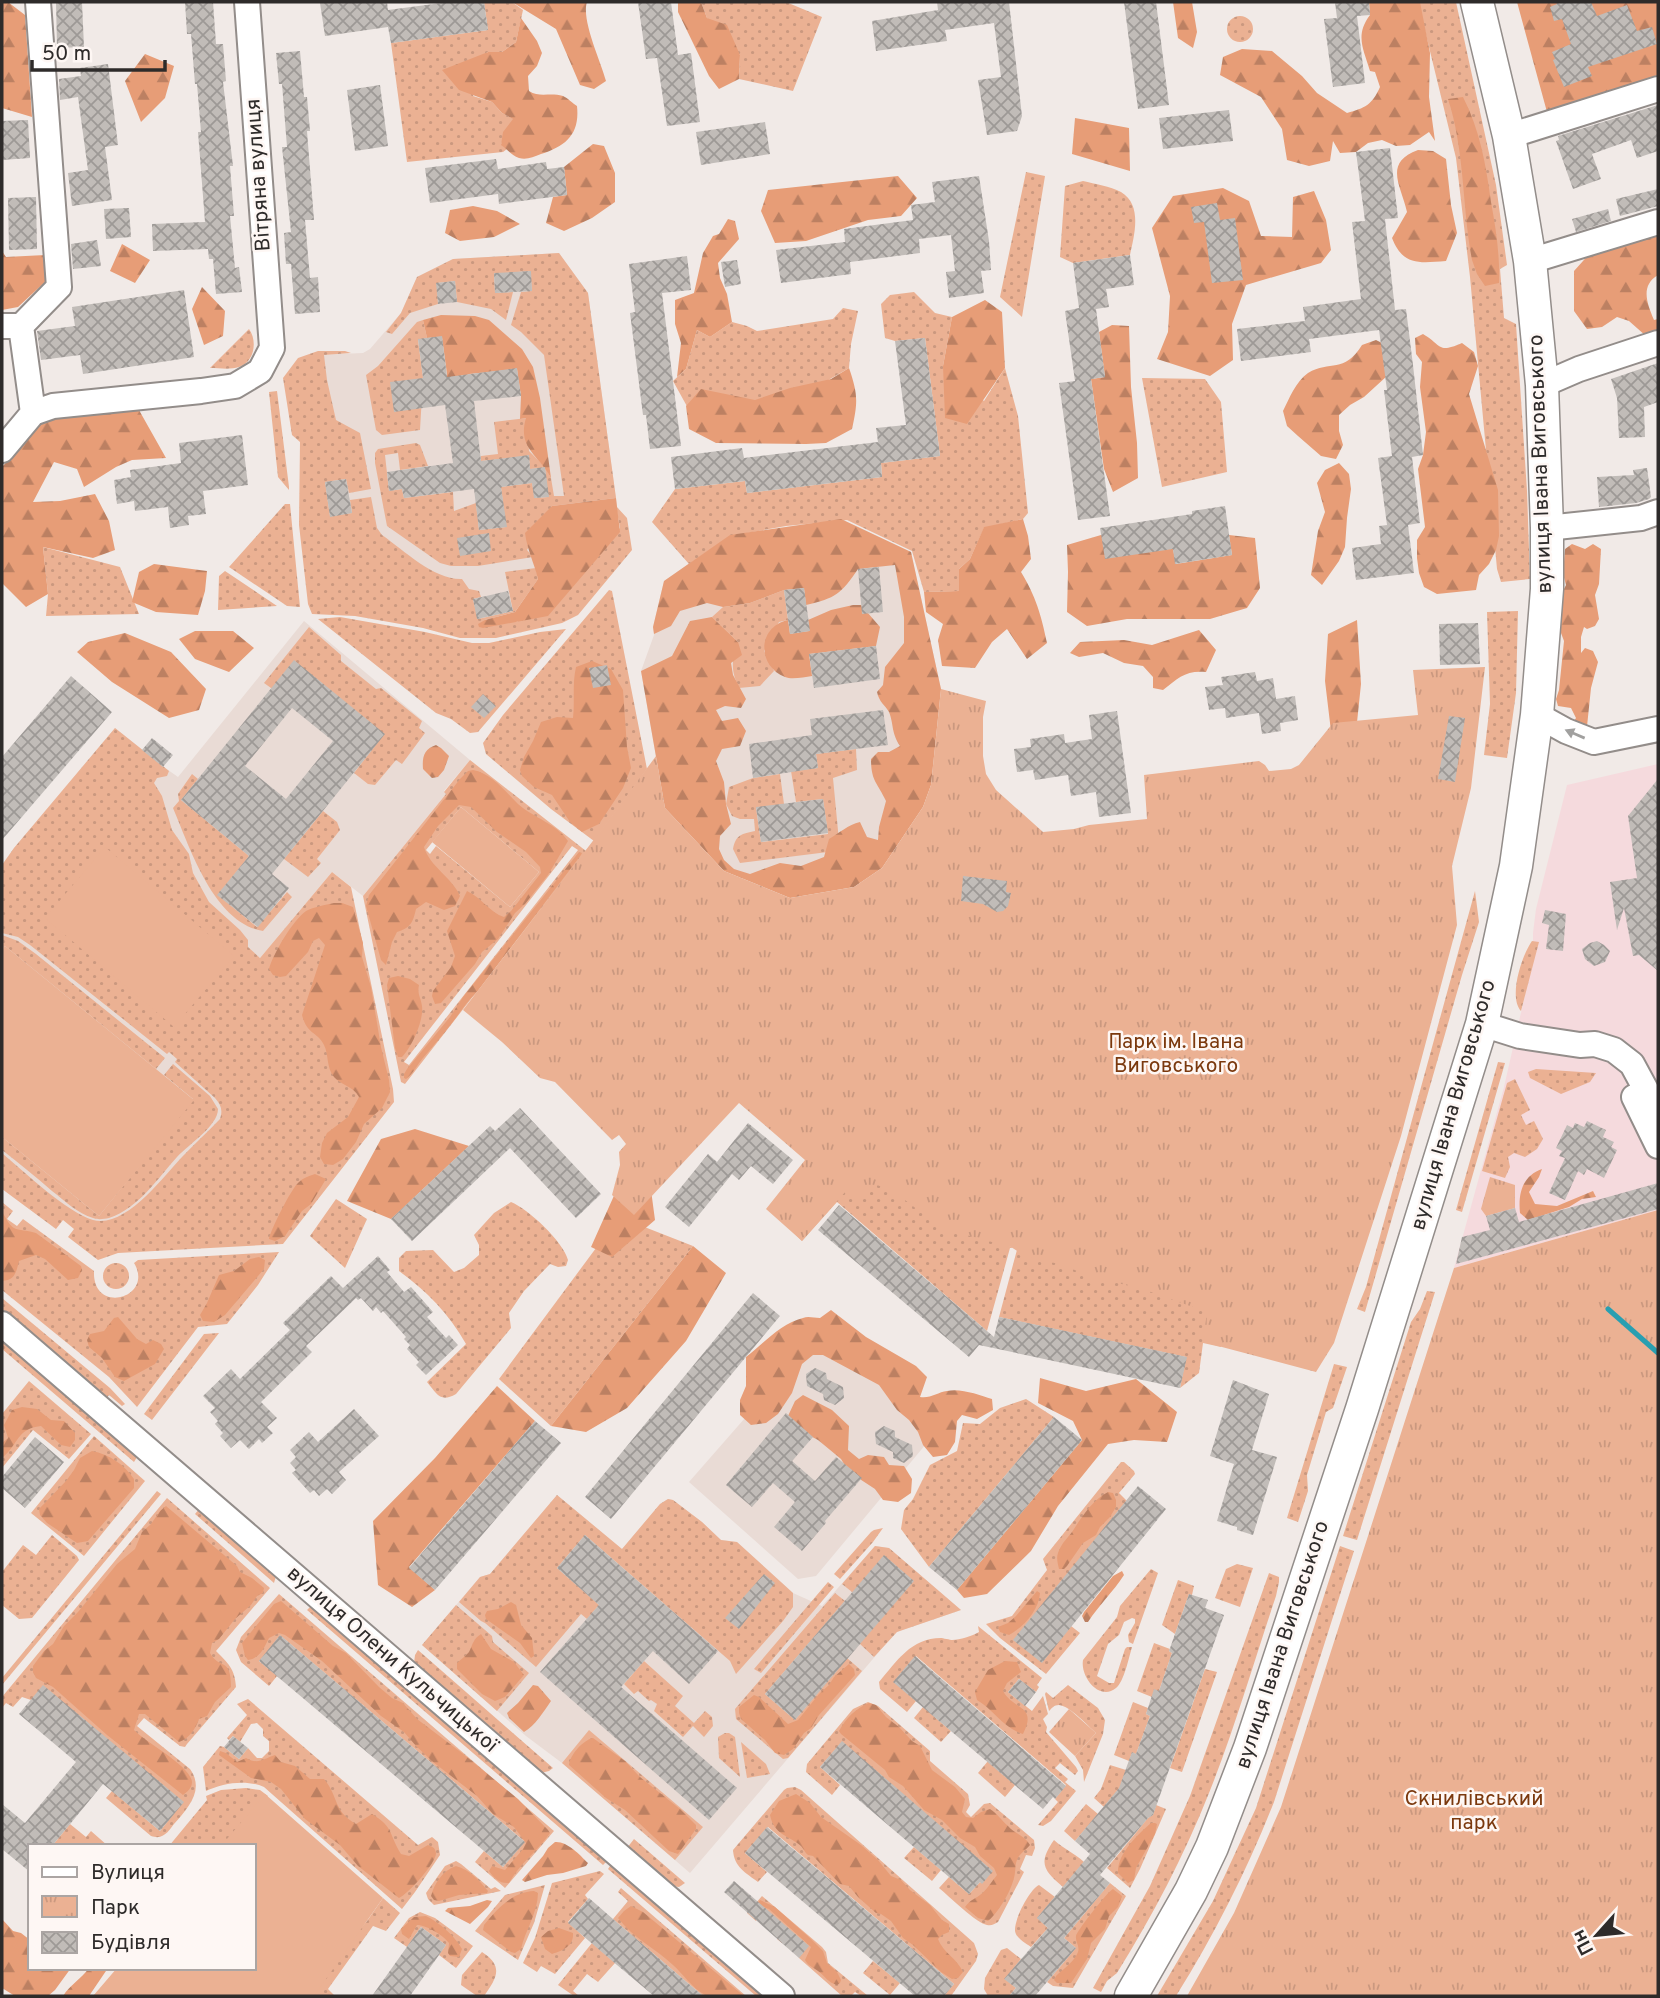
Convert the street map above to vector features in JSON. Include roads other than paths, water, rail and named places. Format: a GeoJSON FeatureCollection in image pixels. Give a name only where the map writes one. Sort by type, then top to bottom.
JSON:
{"type":"FeatureCollection","features":[{"type":"Feature","properties":{"kind":"main road","name":"вулиця Івана Виговського"},"geometry":{"type":"LineString","coordinates":[[1130,1996],[1191,1891],[1212,1847],[1250,1748],[1362,1409],[1482,1024],[1514,879],[1537,715],[1547,589],[1542,384],[1530,261],[1509,136],[1480,2]]}},
{"type":"Feature","properties":{"kind":"street"},"geometry":{"type":"LineString","coordinates":[[2,450],[33,413],[11,326],[59,287],[38,2]]}},
{"type":"Feature","properties":{"kind":"street","name":"Вітряна вулиця"},"geometry":{"type":"LineString","coordinates":[[33,413],[53,406],[235,386],[260,371],[272,348],[247,2]]}},
{"type":"Feature","properties":{"kind":"street"},"geometry":{"type":"LineString","coordinates":[[1509,136],[1658,89]]}},
{"type":"Feature","properties":{"kind":"street"},"geometry":{"type":"LineString","coordinates":[[1530,261],[1658,222]]}},
{"type":"Feature","properties":{"kind":"street"},"geometry":{"type":"LineString","coordinates":[[1542,384],[1658,343]]}},
{"type":"Feature","properties":{"kind":"street"},"geometry":{"type":"LineString","coordinates":[[1547,528],[1641,518],[1658,512]]}},
{"type":"Feature","properties":{"kind":"street"},"geometry":{"type":"LineString","coordinates":[[1537,715],[1594,742],[1658,729]]}},
{"type":"Feature","properties":{"kind":"street"},"geometry":{"type":"LineString","coordinates":[[1482,1024],[1520,1036],[1580,1045],[1595,1044],[1614,1050],[1632,1064],[1658,1112]]}},
{"type":"Feature","properties":{"kind":"street"},"geometry":{"type":"LineString","coordinates":[[1580,1045],[1620,1070],[1658,1146]]}},
{"type":"Feature","properties":{"kind":"street","name":"вулиця Олени Кульчицької"},"geometry":{"type":"LineString","coordinates":[[2,1324],[782,1996]]}},
{"type":"Feature","properties":{"kind":"waterway"},"geometry":{"type":"LineString","coordinates":[[1608,1309],[1658,1353]]}},
{"type":"Feature","properties":{"kind":"park label","name":"Парк ім. Івана Виговського"},"geometry":{"type":"Point","coordinates":[1176,1054]}},
{"type":"Feature","properties":{"kind":"park label","name":"Скнилівський парк"},"geometry":{"type":"Point","coordinates":[1474,1811]}}]}
